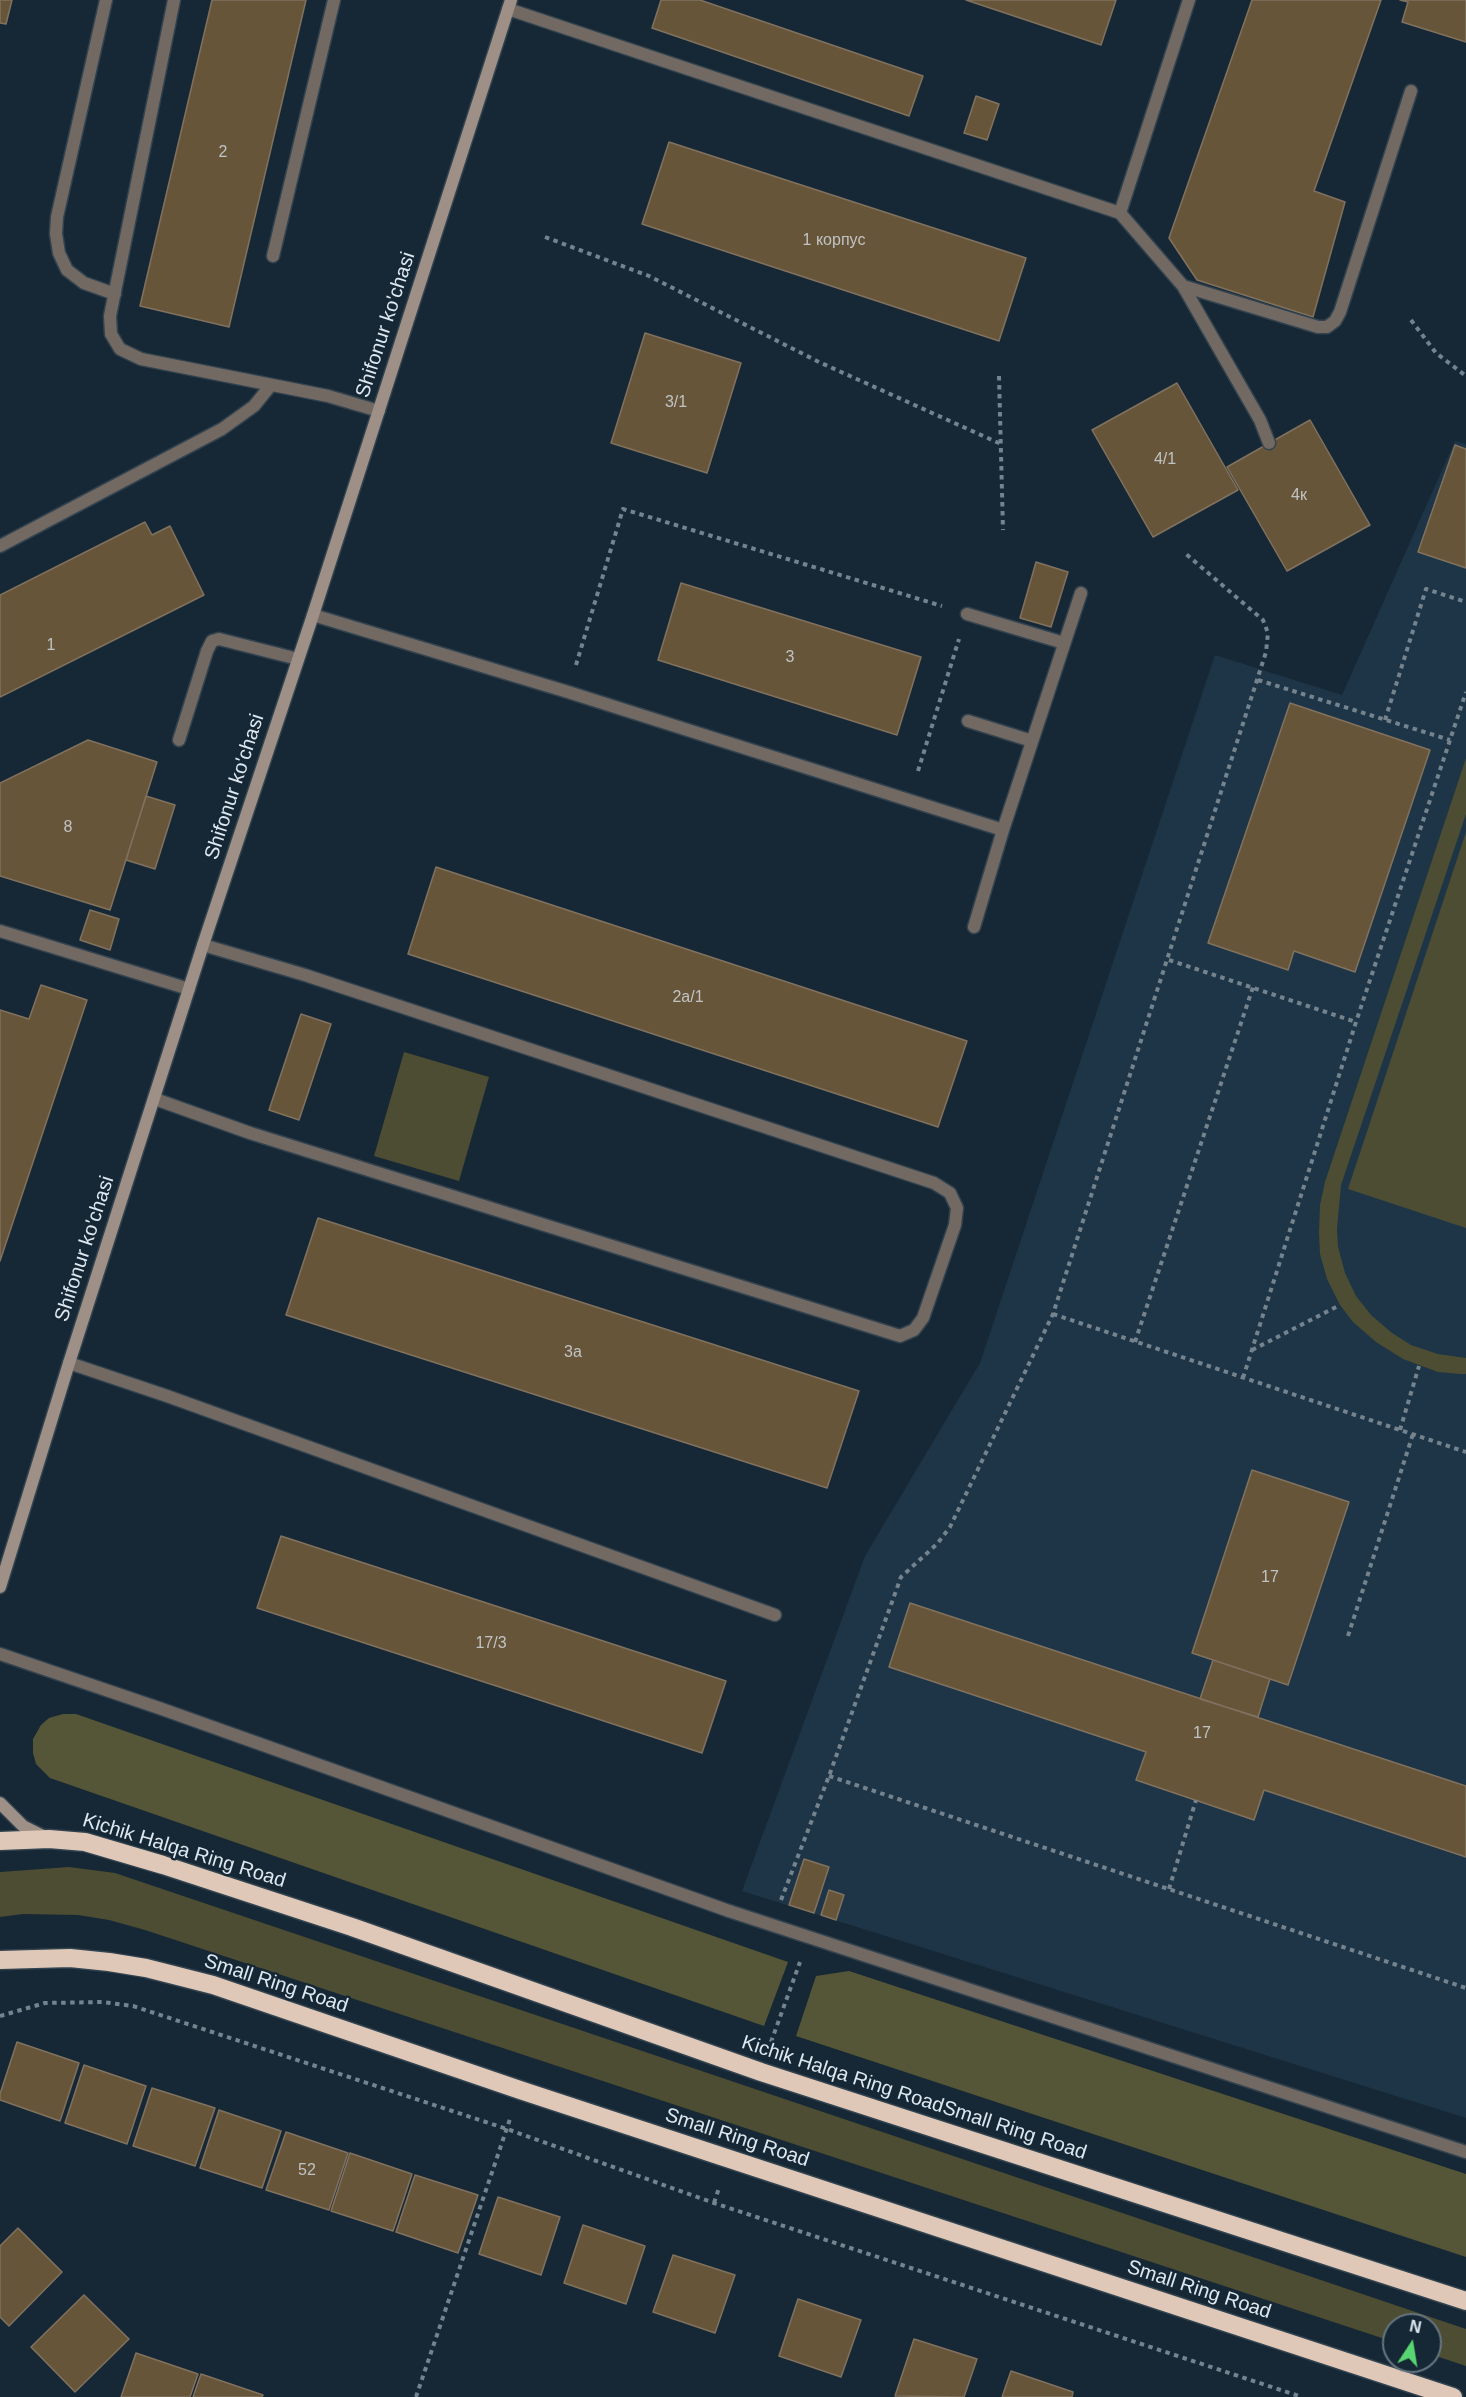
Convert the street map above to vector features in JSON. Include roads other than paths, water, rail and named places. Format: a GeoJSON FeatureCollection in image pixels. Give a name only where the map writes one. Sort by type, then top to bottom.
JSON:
{"type":"FeatureCollection","features":[{"type":"Feature","properties":{"kind":"highway"},"geometry":{"type":"LineString","coordinates":[[0,1841],[49,1839]]}},
{"type":"Feature","properties":{"kind":"highway","name":"Kichik Halqa Ring RoadSmall Ring Road"},"geometry":{"type":"LineString","coordinates":[[49,1839],[85,1842],[186,1872],[352,1927],[761,2072],[1466,2301]]}},
{"type":"Feature","properties":{"kind":"highway","name":"Small Ring Road"},"geometry":{"type":"LineString","coordinates":[[0,1960],[70,1958],[146,1968],[213,1986],[520,2090],[1453,2397]]}},
{"type":"Feature","properties":{"kind":"street"},"geometry":{"type":"LineString","coordinates":[[106,0],[57,218],[56,234],[59,253],[67,270],[84,283],[115,294]]}},
{"type":"Feature","properties":{"kind":"street"},"geometry":{"type":"LineString","coordinates":[[174,0],[110,316],[111,334],[120,349],[141,359],[328,396],[379,411]]}},
{"type":"Feature","properties":{"kind":"street"},"geometry":{"type":"LineString","coordinates":[[273,256],[334,0]]}},
{"type":"Feature","properties":{"kind":"street"},"geometry":{"type":"LineString","coordinates":[[1120,213],[1189,0]]}},
{"type":"Feature","properties":{"kind":"street"},"geometry":{"type":"LineString","coordinates":[[509,5],[1120,213],[1183,286],[1260,420],[1269,443]]}},
{"type":"Feature","properties":{"kind":"street","name":"Shifonur ko'chasi"},"geometry":{"type":"LineString","coordinates":[[0,1587],[203,945],[313,615],[509,5]]}},
{"type":"Feature","properties":{"kind":"street"},"geometry":{"type":"LineString","coordinates":[[1183,286],[1318,327],[1327,327],[1335,321],[1411,91]]}},
{"type":"Feature","properties":{"kind":"street"},"geometry":{"type":"LineString","coordinates":[[0,546],[222,429],[254,406],[271,385]]}},
{"type":"Feature","properties":{"kind":"street"},"geometry":{"type":"LineString","coordinates":[[974,927],[1003,830],[1081,593]]}},
{"type":"Feature","properties":{"kind":"street"},"geometry":{"type":"LineString","coordinates":[[967,614],[1064,643]]}},
{"type":"Feature","properties":{"kind":"street"},"geometry":{"type":"LineString","coordinates":[[313,615],[568,692],[1003,830]]}},
{"type":"Feature","properties":{"kind":"street"},"geometry":{"type":"LineString","coordinates":[[179,740],[212,641],[219,639],[298,659]]}},
{"type":"Feature","properties":{"kind":"street"},"geometry":{"type":"LineString","coordinates":[[968,721],[1032,741]]}},
{"type":"Feature","properties":{"kind":"street"},"geometry":{"type":"LineString","coordinates":[[0,931],[189,989]]}},
{"type":"Feature","properties":{"kind":"street"},"geometry":{"type":"LineString","coordinates":[[154,1099],[250,1133],[900,1336],[914,1330],[922,1318],[955,1225],[957,1208],[950,1193],[934,1183],[305,975],[203,945]]}},
{"type":"Feature","properties":{"kind":"street"},"geometry":{"type":"LineString","coordinates":[[69,1363],[167,1396],[775,1615]]}},
{"type":"Feature","properties":{"kind":"street"},"geometry":{"type":"LineString","coordinates":[[0,1654],[772,1926],[1466,2152]]}},
{"type":"Feature","properties":{"kind":"street"},"geometry":{"type":"LineString","coordinates":[[0,1803],[23,1826],[49,1839]]}}]}
